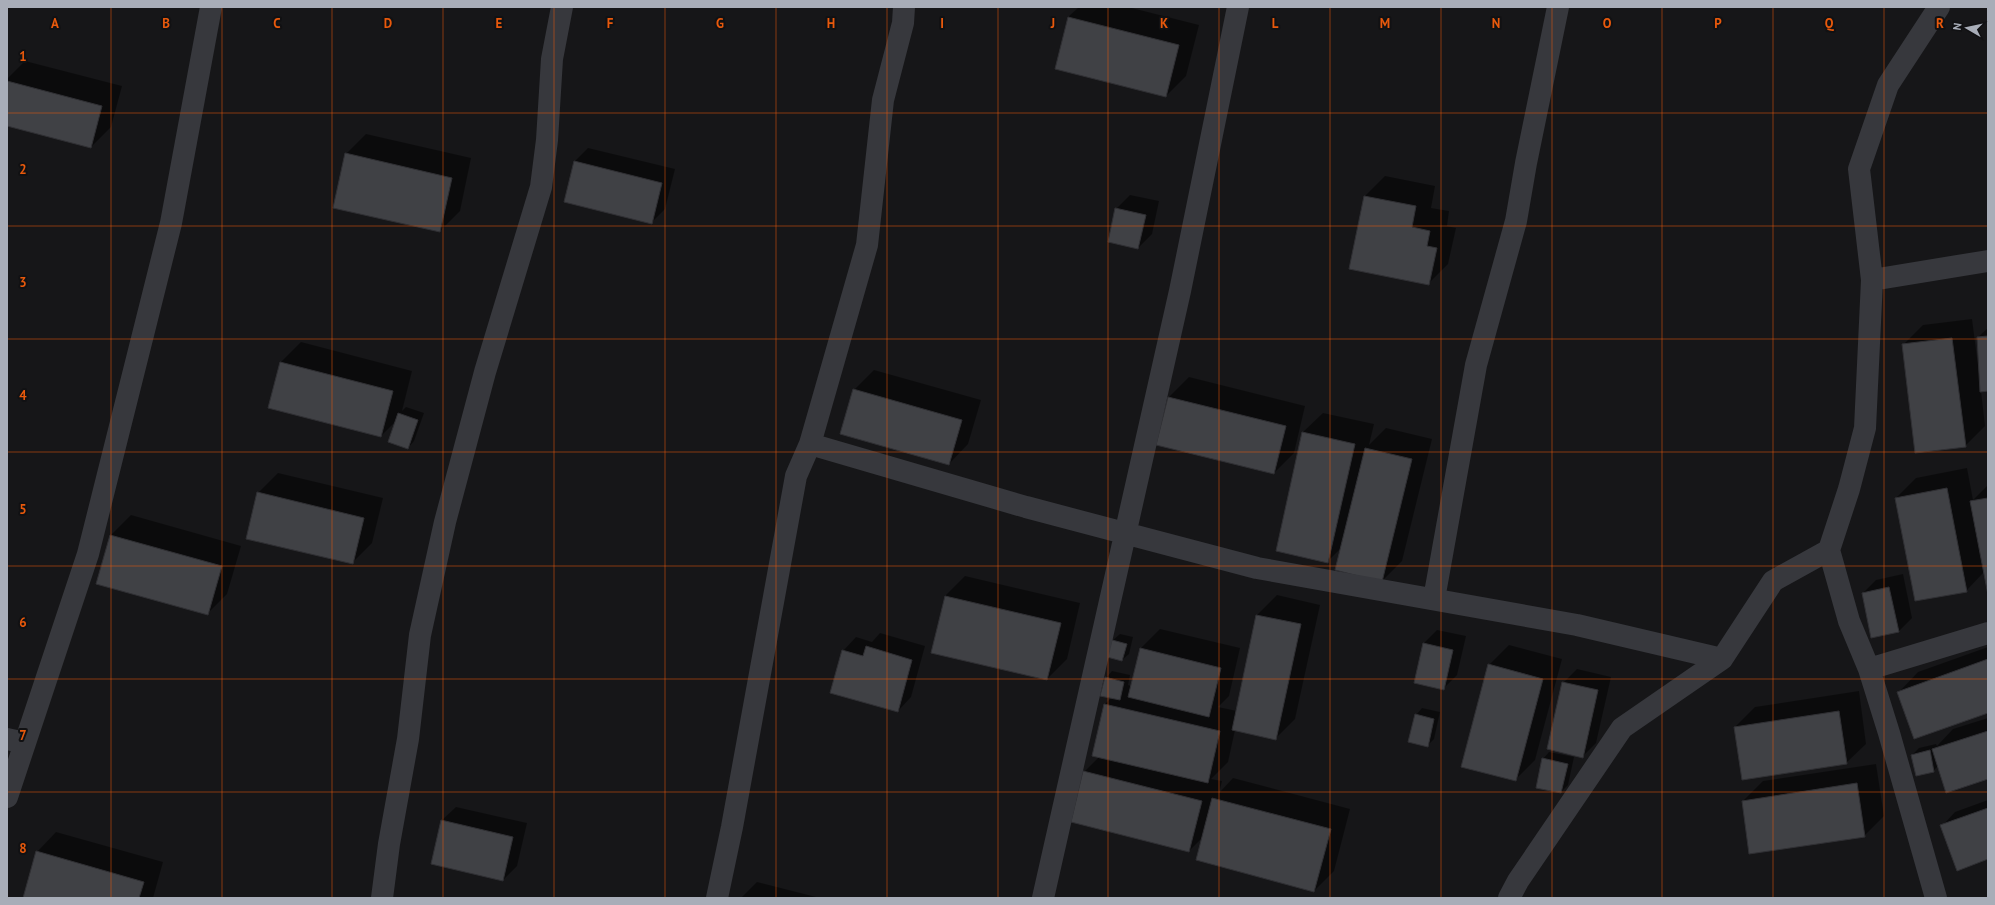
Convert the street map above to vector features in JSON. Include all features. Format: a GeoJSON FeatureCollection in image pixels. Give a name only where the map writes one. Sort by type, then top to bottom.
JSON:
{"type":"FeatureCollection","features":[{"type":"Feature","properties":{"kind":"street"},"geometry":{"type":"LineString","coordinates":[[7,797],[16,741],[90,546],[171,223],[211,7]]}},
{"type":"Feature","properties":{"kind":"street"},"geometry":{"type":"LineString","coordinates":[[382,898],[388,844],[408,739],[420,635],[443,530],[485,372],[541,186],[547,140],[552,59],[562,7]]}},
{"type":"Feature","properties":{"kind":"street"},"geometry":{"type":"LineString","coordinates":[[717,898],[732,827],[796,476],[810,444],[866,245],[883,100],[903,23],[904,7]]}},
{"type":"Feature","properties":{"kind":"street"},"geometry":{"type":"LineString","coordinates":[[1043,898],[1180,291],[1238,7]]}},
{"type":"Feature","properties":{"kind":"street"},"geometry":{"type":"LineString","coordinates":[[1434,599],[1476,365],[1516,221],[1558,7]]}},
{"type":"Feature","properties":{"kind":"street"},"geometry":{"type":"LineString","coordinates":[[1936,898],[1869,669],[1849,621],[1829,550],[1849,489],[1865,428],[1872,280],[1859,169],[1888,85],[1939,7]]}},
{"type":"Feature","properties":{"kind":"street"},"geometry":{"type":"LineString","coordinates":[[1872,280],[1988,261]]}},
{"type":"Feature","properties":{"kind":"street"},"geometry":{"type":"LineString","coordinates":[[810,444],[1026,507],[1257,568],[1577,625],[1722,659]]}},
{"type":"Feature","properties":{"kind":"street"},"geometry":{"type":"LineString","coordinates":[[1509,898],[1518,881],[1622,728],[1722,659],[1773,581],[1829,550]]}},
{"type":"Feature","properties":{"kind":"street"},"geometry":{"type":"LineString","coordinates":[[1869,669],[1988,633]]}},
{"type":"Feature","properties":{"kind":"building"},"geometry":{"type":"Polygon","coordinates":[[[1068,17],[1179,45],[1166,97],[1055,69],[1068,17]]]}},
{"type":"Feature","properties":{"kind":"building"},"geometry":{"type":"Polygon","coordinates":[[[7,81],[102,106],[91,148],[7,126],[7,81]]]}},
{"type":"Feature","properties":{"kind":"building"},"geometry":{"type":"Polygon","coordinates":[[[345,153],[452,178],[440,232],[333,208],[345,153]]]}},
{"type":"Feature","properties":{"kind":"building"},"geometry":{"type":"Polygon","coordinates":[[[574,161],[662,183],[652,224],[564,202],[574,161]]]}},
{"type":"Feature","properties":{"kind":"building"},"geometry":{"type":"Polygon","coordinates":[[[1364,196],[1416,206],[1412,227],[1430,231],[1427,246],[1437,248],[1429,285],[1349,269],[1364,196]]]}},
{"type":"Feature","properties":{"kind":"building"},"geometry":{"type":"Polygon","coordinates":[[[1115,208],[1146,215],[1138,249],[1108,242],[1115,208]]]}},
{"type":"Feature","properties":{"kind":"building"},"geometry":{"type":"Polygon","coordinates":[[[1988,336],[1988,391],[1980,392],[1977,337],[1988,336]]]}},
{"type":"Feature","properties":{"kind":"building"},"geometry":{"type":"Polygon","coordinates":[[[1952,338],[1966,447],[1915,453],[1902,344],[1952,338]]]}},
{"type":"Feature","properties":{"kind":"building"},"geometry":{"type":"Polygon","coordinates":[[[280,362],[393,391],[381,437],[268,408],[280,362]]]}},
{"type":"Feature","properties":{"kind":"building"},"geometry":{"type":"Polygon","coordinates":[[[853,389],[962,420],[949,465],[840,434],[853,389]]]}},
{"type":"Feature","properties":{"kind":"building"},"geometry":{"type":"Polygon","coordinates":[[[1168,397],[1286,426],[1274,474],[1156,445],[1168,397]]]}},
{"type":"Feature","properties":{"kind":"building"},"geometry":{"type":"Polygon","coordinates":[[[398,413],[418,420],[408,449],[388,442],[398,413]]]}},
{"type":"Feature","properties":{"kind":"building"},"geometry":{"type":"Polygon","coordinates":[[[1302,432],[1355,444],[1328,563],[1276,551],[1302,432]]]}},
{"type":"Feature","properties":{"kind":"building"},"geometry":{"type":"Polygon","coordinates":[[[1365,448],[1412,459],[1382,582],[1335,570],[1365,448]]]}},
{"type":"Feature","properties":{"kind":"building"},"geometry":{"type":"Polygon","coordinates":[[[1947,488],[1967,592],[1915,601],[1895,498],[1947,488]]]}},
{"type":"Feature","properties":{"kind":"building"},"geometry":{"type":"Polygon","coordinates":[[[257,492],[364,518],[353,564],[246,539],[257,492]]]}},
{"type":"Feature","properties":{"kind":"building"},"geometry":{"type":"Polygon","coordinates":[[[1988,498],[1988,595],[1970,501],[1988,498]]]}},
{"type":"Feature","properties":{"kind":"building"},"geometry":{"type":"Polygon","coordinates":[[[110,535],[222,566],[208,615],[96,584],[110,535]]]}},
{"type":"Feature","properties":{"kind":"building"},"geometry":{"type":"Polygon","coordinates":[[[1889,587],[1899,632],[1871,638],[1862,593],[1889,587]]]}},
{"type":"Feature","properties":{"kind":"building"},"geometry":{"type":"Polygon","coordinates":[[[945,596],[1061,623],[1047,680],[931,653],[945,596]]]}},
{"type":"Feature","properties":{"kind":"building"},"geometry":{"type":"Polygon","coordinates":[[[1256,615],[1301,624],[1276,740],[1232,730],[1256,615]]]}},
{"type":"Feature","properties":{"kind":"building"},"geometry":{"type":"Polygon","coordinates":[[[1112,640],[1127,644],[1122,661],[1107,657],[1112,640]]]}},
{"type":"Feature","properties":{"kind":"building"},"geometry":{"type":"Polygon","coordinates":[[[1423,643],[1453,650],[1444,690],[1414,683],[1423,643]]]}},
{"type":"Feature","properties":{"kind":"building"},"geometry":{"type":"Polygon","coordinates":[[[866,646],[912,660],[898,712],[830,693],[842,650],[863,656],[866,646]]]}},
{"type":"Feature","properties":{"kind":"building"},"geometry":{"type":"Polygon","coordinates":[[[1140,648],[1221,668],[1209,717],[1128,697],[1140,648]]]}},
{"type":"Feature","properties":{"kind":"building"},"geometry":{"type":"Polygon","coordinates":[[[1988,659],[1988,713],[1914,739],[1897,692],[1988,659]]]}},
{"type":"Feature","properties":{"kind":"building"},"geometry":{"type":"Polygon","coordinates":[[[1488,664],[1543,679],[1516,781],[1461,767],[1488,664]]]}},
{"type":"Feature","properties":{"kind":"building"},"geometry":{"type":"Polygon","coordinates":[[[1105,677],[1124,682],[1120,700],[1100,696],[1105,677]]]}},
{"type":"Feature","properties":{"kind":"building"},"geometry":{"type":"Polygon","coordinates":[[[1562,682],[1598,690],[1583,758],[1547,749],[1562,682]]]}},
{"type":"Feature","properties":{"kind":"building"},"geometry":{"type":"Polygon","coordinates":[[[1104,704],[1220,731],[1208,783],[1092,756],[1104,704]]]}},
{"type":"Feature","properties":{"kind":"building"},"geometry":{"type":"Polygon","coordinates":[[[1839,711],[1847,764],[1742,780],[1734,727],[1839,711]]]}},
{"type":"Feature","properties":{"kind":"building"},"geometry":{"type":"Polygon","coordinates":[[[1415,714],[1434,719],[1428,747],[1408,742],[1415,714]]]}},
{"type":"Feature","properties":{"kind":"building"},"geometry":{"type":"Polygon","coordinates":[[[1988,731],[1988,779],[1946,793],[1932,749],[1988,731]]]}},
{"type":"Feature","properties":{"kind":"building"},"geometry":{"type":"Polygon","coordinates":[[[1930,750],[1934,772],[1916,776],[1911,755],[1930,750]]]}},
{"type":"Feature","properties":{"kind":"building"},"geometry":{"type":"Polygon","coordinates":[[[1542,758],[1568,764],[1561,793],[1536,788],[1542,758]]]}},
{"type":"Feature","properties":{"kind":"building"},"geometry":{"type":"Polygon","coordinates":[[[1083,771],[1202,801],[1189,852],[1071,822],[1083,771]]]}},
{"type":"Feature","properties":{"kind":"building"},"geometry":{"type":"Polygon","coordinates":[[[1857,783],[1865,837],[1749,854],[1742,801],[1857,783]]]}},
{"type":"Feature","properties":{"kind":"building"},"geometry":{"type":"Polygon","coordinates":[[[1212,798],[1331,829],[1314,892],[1196,860],[1212,798]]]}},
{"type":"Feature","properties":{"kind":"building"},"geometry":{"type":"Polygon","coordinates":[[[1988,808],[1988,859],[1957,871],[1940,825],[1988,808]]]}},
{"type":"Feature","properties":{"kind":"building"},"geometry":{"type":"Polygon","coordinates":[[[441,820],[513,837],[503,881],[431,864],[441,820]]]}},
{"type":"Feature","properties":{"kind":"building"},"geometry":{"type":"Polygon","coordinates":[[[36,851],[144,882],[139,898],[23,898],[36,851]]]}}]}
